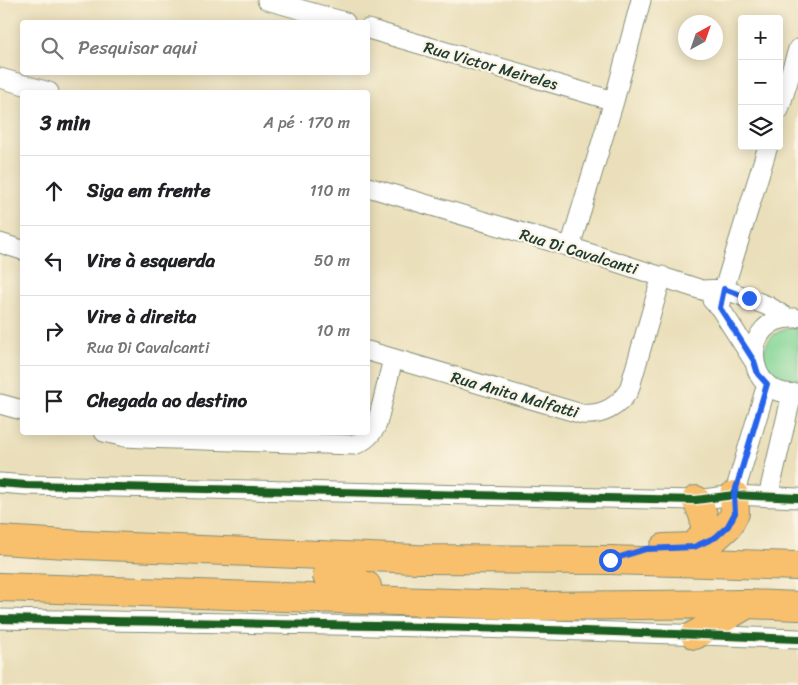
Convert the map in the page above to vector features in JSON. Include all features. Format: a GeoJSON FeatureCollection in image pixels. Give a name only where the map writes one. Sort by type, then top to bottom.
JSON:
{"type":"FeatureCollection","features":[{"type":"Feature","properties":{"kind":"main road"},"geometry":{"type":"LineString","coordinates":[[610,560],[646,549],[694,547],[716,537],[728,526],[735,513],[734,495]]}},
{"type":"Feature","properties":{"kind":"main road"},"geometry":{"type":"LineString","coordinates":[[694,547],[704,534],[705,524],[702,509],[696,500]]}},
{"type":"Feature","properties":{"kind":"main road"},"geometry":{"type":"LineString","coordinates":[[0,540],[417,559],[610,560],[798,566]]}},
{"type":"Feature","properties":{"kind":"main road"},"geometry":{"type":"LineString","coordinates":[[417,559],[396,564],[334,562],[328,568],[327,576],[333,582],[365,586],[500,594],[536,606]]}},
{"type":"Feature","properties":{"kind":"main road"},"geometry":{"type":"LineString","coordinates":[[0,587],[536,606],[747,604],[798,606]]}},
{"type":"Feature","properties":{"kind":"main road"},"geometry":{"type":"LineString","coordinates":[[695,635],[747,604]]}},
{"type":"Feature","properties":{"kind":"street"},"geometry":{"type":"LineString","coordinates":[[267,0],[337,20]]}},
{"type":"Feature","properties":{"kind":"street"},"geometry":{"type":"LineString","coordinates":[[570,247],[614,101],[641,0]]}},
{"type":"Feature","properties":{"kind":"street","name":"Rua Victor Meireles"},"geometry":{"type":"LineString","coordinates":[[370,30],[614,101]]}},
{"type":"Feature","properties":{"kind":"street"},"geometry":{"type":"LineString","coordinates":[[781,105],[798,49]]}},
{"type":"Feature","properties":{"kind":"street"},"geometry":{"type":"LineString","coordinates":[[0,78],[42,90]]}},
{"type":"Feature","properties":{"kind":"street"},"geometry":{"type":"LineString","coordinates":[[720,308],[724,289],[767,150]]}},
{"type":"Feature","properties":{"kind":"street","name":"Rua Di Cavalcanti"},"geometry":{"type":"LineString","coordinates":[[370,188],[570,247],[702,290],[724,289],[793,318]]}},
{"type":"Feature","properties":{"kind":"street"},"geometry":{"type":"LineString","coordinates":[[0,243],[20,249]]}},
{"type":"Feature","properties":{"kind":"street","name":"Rua Anita Malfatti"},"geometry":{"type":"LineString","coordinates":[[370,352],[582,414],[604,412],[617,404],[629,390],[662,276]]}},
{"type":"Feature","properties":{"kind":"street"},"geometry":{"type":"LineString","coordinates":[[702,290],[720,308],[754,361],[758,374],[767,384],[783,392],[795,393],[768,497]]}},
{"type":"Feature","properties":{"kind":"street"},"geometry":{"type":"LineString","coordinates":[[754,361],[754,351],[762,332],[778,320],[793,318]]}},
{"type":"Feature","properties":{"kind":"street"},"geometry":{"type":"LineString","coordinates":[[117,435],[144,438],[354,445],[367,439],[377,424],[393,359]]}},
{"type":"Feature","properties":{"kind":"street"},"geometry":{"type":"LineString","coordinates":[[734,495],[767,384]]}},
{"type":"Feature","properties":{"kind":"street"},"geometry":{"type":"LineString","coordinates":[[0,404],[20,409]]}},
{"type":"Feature","properties":{"kind":"street"},"geometry":{"type":"LineString","coordinates":[[0,483],[36,486],[696,500],[734,495],[798,498]]}},
{"type":"Feature","properties":{"kind":"street"},"geometry":{"type":"LineString","coordinates":[[0,619],[798,639]]}},
{"type":"Feature","properties":{"kind":"green space"},"geometry":{"type":"Polygon","coordinates":[[[790,328],[798,329],[798,383],[785,383],[775,378],[768,370],[764,360],[769,340],[777,333],[790,328]]]}},
{"type":"Feature","properties":{"kind":"cycle path"},"geometry":{"type":"LineString","coordinates":[[0,483],[696,500],[734,495],[798,498]]}},
{"type":"Feature","properties":{"kind":"cycle path"},"geometry":{"type":"LineString","coordinates":[[0,619],[499,629],[798,639]]}},
{"type":"Feature","properties":{"kind":"route"},"geometry":{"type":"LineString","coordinates":[[610,560],[646,549],[694,547],[716,537],[728,526],[735,513],[734,495],[767,384],[758,374],[754,361],[720,308],[724,289],[749,298]]}}]}
